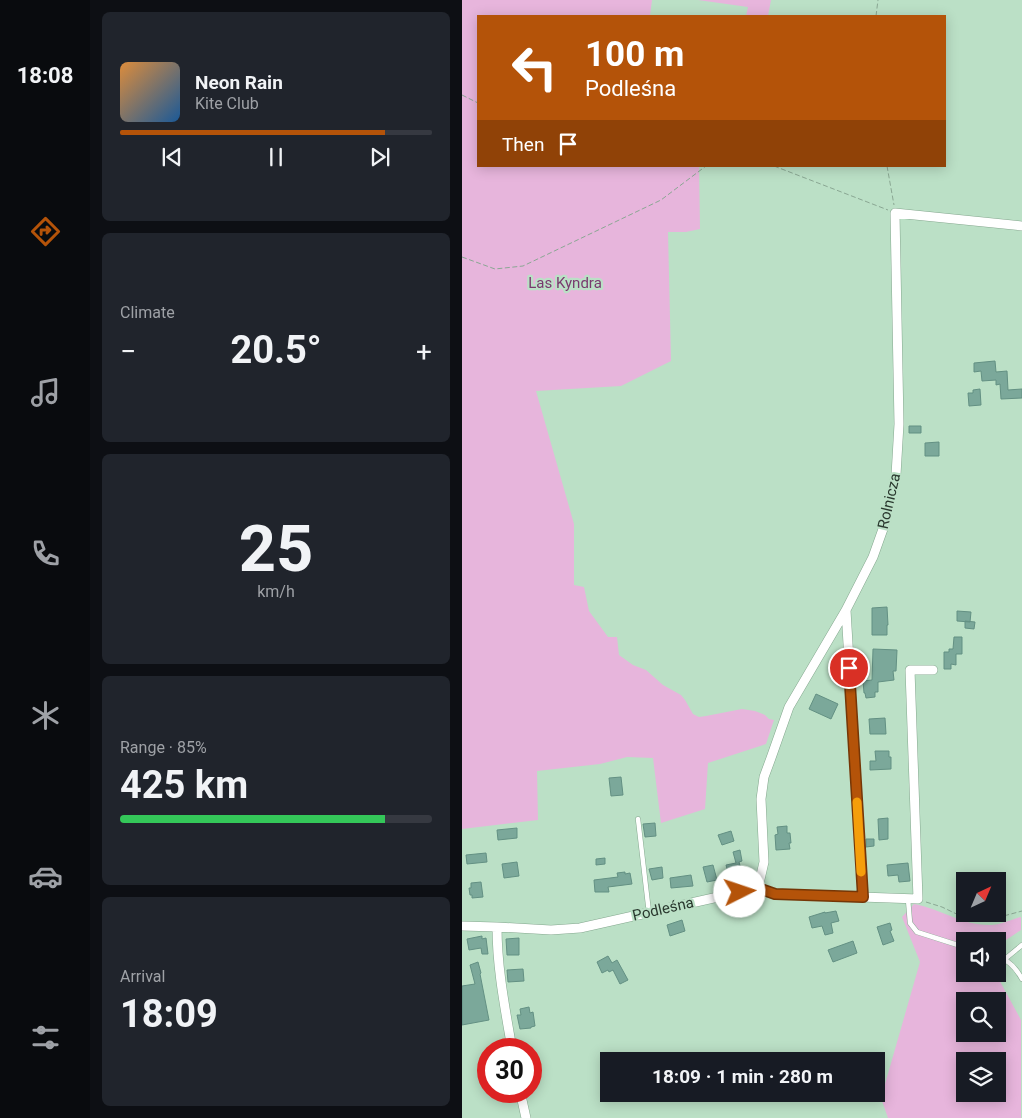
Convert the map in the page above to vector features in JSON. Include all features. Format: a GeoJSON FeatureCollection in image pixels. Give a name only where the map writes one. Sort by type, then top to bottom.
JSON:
{"type":"FeatureCollection","features":[{"type":"Feature","properties":{"kind":"street"},"geometry":{"type":"LineString","coordinates":[[895,213],[1022,226]]}},
{"type":"Feature","properties":{"kind":"street","name":"Rolnicza"},"geometry":{"type":"LineString","coordinates":[[758,888],[764,862],[761,799],[764,777],[790,707],[846,610],[873,557],[883,529],[896,475],[899,424],[895,213]]}},
{"type":"Feature","properties":{"kind":"street"},"geometry":{"type":"LineString","coordinates":[[846,610],[863,897]]}},
{"type":"Feature","properties":{"kind":"street"},"geometry":{"type":"LineString","coordinates":[[918,899],[910,670],[933,670]]}},
{"type":"Feature","properties":{"kind":"street","name":"Podleśna"},"geometry":{"type":"LineString","coordinates":[[462,926],[551,930],[580,928],[758,888],[775,894],[918,899]]}},
{"type":"Feature","properties":{"kind":"street"},"geometry":{"type":"LineString","coordinates":[[497,927],[503,1000],[510,1038]]}},
{"type":"Feature","properties":{"kind":"street"},"geometry":{"type":"LineString","coordinates":[[523,1103],[526,1118]]}},
{"type":"Feature","properties":{"kind":"lane"},"geometry":{"type":"LineString","coordinates":[[638,819],[649,913]]}},
{"type":"Feature","properties":{"kind":"lane"},"geometry":{"type":"LineString","coordinates":[[908,899],[910,922],[918,932],[956,944]]}},
{"type":"Feature","properties":{"kind":"lane"},"geometry":{"type":"LineString","coordinates":[[1006,958],[1022,945]]}},
{"type":"Feature","properties":{"kind":"lane"},"geometry":{"type":"LineString","coordinates":[[1006,960],[1022,978]]}},
{"type":"Feature","properties":{"kind":"path"},"geometry":{"type":"LineString","coordinates":[[876,15],[878,0]]}},
{"type":"Feature","properties":{"kind":"path"},"geometry":{"type":"LineString","coordinates":[[462,95],[477,102]]}},
{"type":"Feature","properties":{"kind":"path"},"geometry":{"type":"LineString","coordinates":[[462,257],[495,269],[524,266],[660,200],[705,167]]}},
{"type":"Feature","properties":{"kind":"path"},"geometry":{"type":"LineString","coordinates":[[777,167],[895,213]]}},
{"type":"Feature","properties":{"kind":"path"},"geometry":{"type":"LineString","coordinates":[[887,167],[895,213]]}},
{"type":"Feature","properties":{"kind":"path"},"geometry":{"type":"LineString","coordinates":[[918,899],[942,907],[967,919],[985,921],[1022,911]]}},
{"type":"Feature","properties":{"kind":"green space","name":"Las Kyndra"},"geometry":{"type":"Polygon","coordinates":[[[462,0],[652,0],[650,15],[477,15],[477,167],[699,167],[700,229],[686,232],[668,232],[671,361],[621,386],[536,391],[574,524],[574,585],[584,587],[589,611],[608,637],[617,637],[619,655],[633,665],[646,670],[663,685],[681,695],[693,714],[699,717],[742,709],[755,711],[774,720],[766,744],[708,763],[705,809],[661,823],[653,758],[627,757],[600,764],[537,771],[538,820],[462,829],[462,0]]]}},
{"type":"Feature","properties":{"kind":"green space"},"geometry":{"type":"Polygon","coordinates":[[[698,0],[771,0],[768,15],[746,15],[748,7],[698,0]]]}},
{"type":"Feature","properties":{"kind":"green space"},"geometry":{"type":"Polygon","coordinates":[[[914,904],[956,918],[956,922],[991,925],[1021,917],[1021,930],[1006,940],[1006,932],[956,932],[956,982],[1000,982],[1006,992],[956,992],[956,1042],[1006,1042],[1006,992],[1021,1020],[1021,1118],[888,1118],[882,1102],[885,1102],[885,1084],[920,962],[902,917],[914,904]]]}},
{"type":"Feature","properties":{"kind":"building"},"geometry":{"type":"Polygon","coordinates":[[[995,361],[996,372],[1007,371],[1008,390],[1022,389],[1022,398],[1001,399],[1000,384],[996,385],[996,380],[982,381],[981,371],[974,372],[974,363],[995,361]]]}},
{"type":"Feature","properties":{"kind":"building"},"geometry":{"type":"Polygon","coordinates":[[[980,389],[981,405],[969,406],[968,393],[973,393],[973,390],[980,389]]]}},
{"type":"Feature","properties":{"kind":"building"},"geometry":{"type":"Polygon","coordinates":[[[909,426],[921,426],[921,433],[909,433],[909,426]]]}},
{"type":"Feature","properties":{"kind":"building"},"geometry":{"type":"Polygon","coordinates":[[[939,442],[939,456],[925,456],[925,443],[939,442]]]}},
{"type":"Feature","properties":{"kind":"building"},"geometry":{"type":"Polygon","coordinates":[[[887,607],[887,635],[872,635],[872,608],[887,607]]]}},
{"type":"Feature","properties":{"kind":"building"},"geometry":{"type":"Polygon","coordinates":[[[957,611],[971,612],[970,622],[957,621],[957,611]]]}},
{"type":"Feature","properties":{"kind":"building"},"geometry":{"type":"Polygon","coordinates":[[[965,621],[975,622],[974,629],[965,628],[965,621]]]}},
{"type":"Feature","properties":{"kind":"building"},"geometry":{"type":"Polygon","coordinates":[[[954,637],[962,637],[962,654],[956,654],[956,665],[951,664],[951,669],[944,669],[944,652],[949,652],[949,649],[953,649],[954,637]]]}},
{"type":"Feature","properties":{"kind":"building"},"geometry":{"type":"Polygon","coordinates":[[[873,649],[897,650],[896,671],[893,671],[894,680],[878,682],[878,692],[875,692],[875,697],[866,698],[863,681],[872,680],[873,649]]]}},
{"type":"Feature","properties":{"kind":"building"},"geometry":{"type":"Polygon","coordinates":[[[816,694],[838,704],[831,719],[809,709],[816,694]]]}},
{"type":"Feature","properties":{"kind":"building"},"geometry":{"type":"Polygon","coordinates":[[[885,718],[886,734],[870,734],[869,719],[885,718]]]}},
{"type":"Feature","properties":{"kind":"building"},"geometry":{"type":"Polygon","coordinates":[[[875,751],[889,751],[891,769],[870,770],[870,761],[876,761],[875,751]]]}},
{"type":"Feature","properties":{"kind":"building"},"geometry":{"type":"Polygon","coordinates":[[[621,777],[623,795],[611,796],[609,778],[621,777]]]}},
{"type":"Feature","properties":{"kind":"building"},"geometry":{"type":"Polygon","coordinates":[[[888,818],[888,839],[879,840],[878,819],[888,818]]]}},
{"type":"Feature","properties":{"kind":"building"},"geometry":{"type":"Polygon","coordinates":[[[655,823],[656,836],[645,837],[643,824],[655,823]]]}},
{"type":"Feature","properties":{"kind":"building"},"geometry":{"type":"Polygon","coordinates":[[[787,826],[787,833],[790,833],[790,849],[776,850],[775,835],[778,834],[777,827],[787,826]]]}},
{"type":"Feature","properties":{"kind":"building"},"geometry":{"type":"Polygon","coordinates":[[[517,828],[517,838],[498,840],[497,830],[517,828]]]}},
{"type":"Feature","properties":{"kind":"building"},"geometry":{"type":"Polygon","coordinates":[[[731,831],[734,841],[722,845],[718,835],[731,831]]]}},
{"type":"Feature","properties":{"kind":"building"},"geometry":{"type":"Polygon","coordinates":[[[866,839],[874,839],[874,846],[866,847],[866,839]]]}},
{"type":"Feature","properties":{"kind":"building"},"geometry":{"type":"Polygon","coordinates":[[[740,850],[742,861],[739,862],[742,873],[729,876],[726,865],[736,863],[733,852],[740,850]]]}},
{"type":"Feature","properties":{"kind":"building"},"geometry":{"type":"Polygon","coordinates":[[[486,853],[487,862],[467,864],[466,855],[486,853]]]}},
{"type":"Feature","properties":{"kind":"building"},"geometry":{"type":"Polygon","coordinates":[[[605,858],[605,864],[596,865],[596,859],[605,858]]]}},
{"type":"Feature","properties":{"kind":"building"},"geometry":{"type":"Polygon","coordinates":[[[517,862],[519,876],[504,878],[502,864],[517,862]]]}},
{"type":"Feature","properties":{"kind":"building"},"geometry":{"type":"Polygon","coordinates":[[[908,863],[910,881],[899,882],[898,875],[888,876],[887,865],[908,863]]]}},
{"type":"Feature","properties":{"kind":"building"},"geometry":{"type":"Polygon","coordinates":[[[713,865],[717,880],[707,882],[703,867],[713,865]]]}},
{"type":"Feature","properties":{"kind":"building"},"geometry":{"type":"Polygon","coordinates":[[[662,867],[663,878],[652,880],[649,869],[662,867]]]}},
{"type":"Feature","properties":{"kind":"building"},"geometry":{"type":"Polygon","coordinates":[[[625,872],[625,874],[630,873],[632,884],[608,887],[609,892],[595,892],[594,880],[618,877],[617,873],[625,872]]]}},
{"type":"Feature","properties":{"kind":"building"},"geometry":{"type":"Polygon","coordinates":[[[691,875],[693,886],[671,888],[670,878],[691,875]]]}},
{"type":"Feature","properties":{"kind":"building"},"geometry":{"type":"Polygon","coordinates":[[[481,882],[483,897],[472,898],[469,888],[471,888],[471,883],[481,882]]]}},
{"type":"Feature","properties":{"kind":"building"},"geometry":{"type":"Polygon","coordinates":[[[744,900],[747,913],[734,916],[731,902],[744,900]]]}},
{"type":"Feature","properties":{"kind":"building"},"geometry":{"type":"Polygon","coordinates":[[[836,911],[839,921],[831,923],[833,933],[825,935],[822,926],[812,928],[809,917],[836,911]]]}},
{"type":"Feature","properties":{"kind":"building"},"geometry":{"type":"Polygon","coordinates":[[[682,920],[685,931],[670,936],[667,925],[682,920]]]}},
{"type":"Feature","properties":{"kind":"building"},"geometry":{"type":"Polygon","coordinates":[[[890,923],[892,930],[890,931],[894,941],[883,945],[877,927],[890,923]]]}},
{"type":"Feature","properties":{"kind":"building"},"geometry":{"type":"Polygon","coordinates":[[[482,936],[482,939],[486,938],[488,954],[482,954],[481,948],[469,950],[467,939],[482,936]]]}},
{"type":"Feature","properties":{"kind":"building"},"geometry":{"type":"Polygon","coordinates":[[[519,938],[519,955],[507,955],[506,939],[519,938]]]}},
{"type":"Feature","properties":{"kind":"building"},"geometry":{"type":"Polygon","coordinates":[[[853,941],[857,953],[833,962],[828,950],[853,941]]]}},
{"type":"Feature","properties":{"kind":"building"},"geometry":{"type":"Polygon","coordinates":[[[608,956],[612,963],[617,960],[628,980],[620,984],[613,970],[602,973],[597,962],[608,956]]]}},
{"type":"Feature","properties":{"kind":"building"},"geometry":{"type":"Polygon","coordinates":[[[478,962],[489,1020],[462,1025],[462,986],[475,984],[470,965],[478,962]]]}},
{"type":"Feature","properties":{"kind":"building"},"geometry":{"type":"Polygon","coordinates":[[[523,969],[524,981],[508,982],[507,970],[523,969]]]}},
{"type":"Feature","properties":{"kind":"building"},"geometry":{"type":"Polygon","coordinates":[[[529,1007],[530,1013],[533,1012],[535,1026],[520,1029],[517,1015],[521,1015],[520,1009],[529,1007]]]}},
{"type":"Feature","properties":{"kind":"slow traffic"},"geometry":{"type":"LineString","coordinates":[[857,802],[861,872]]}},
{"type":"Feature","properties":{"kind":"route"},"geometry":{"type":"LineString","coordinates":[[740,892],[758,888],[775,894],[863,897],[849,668]]}}]}
